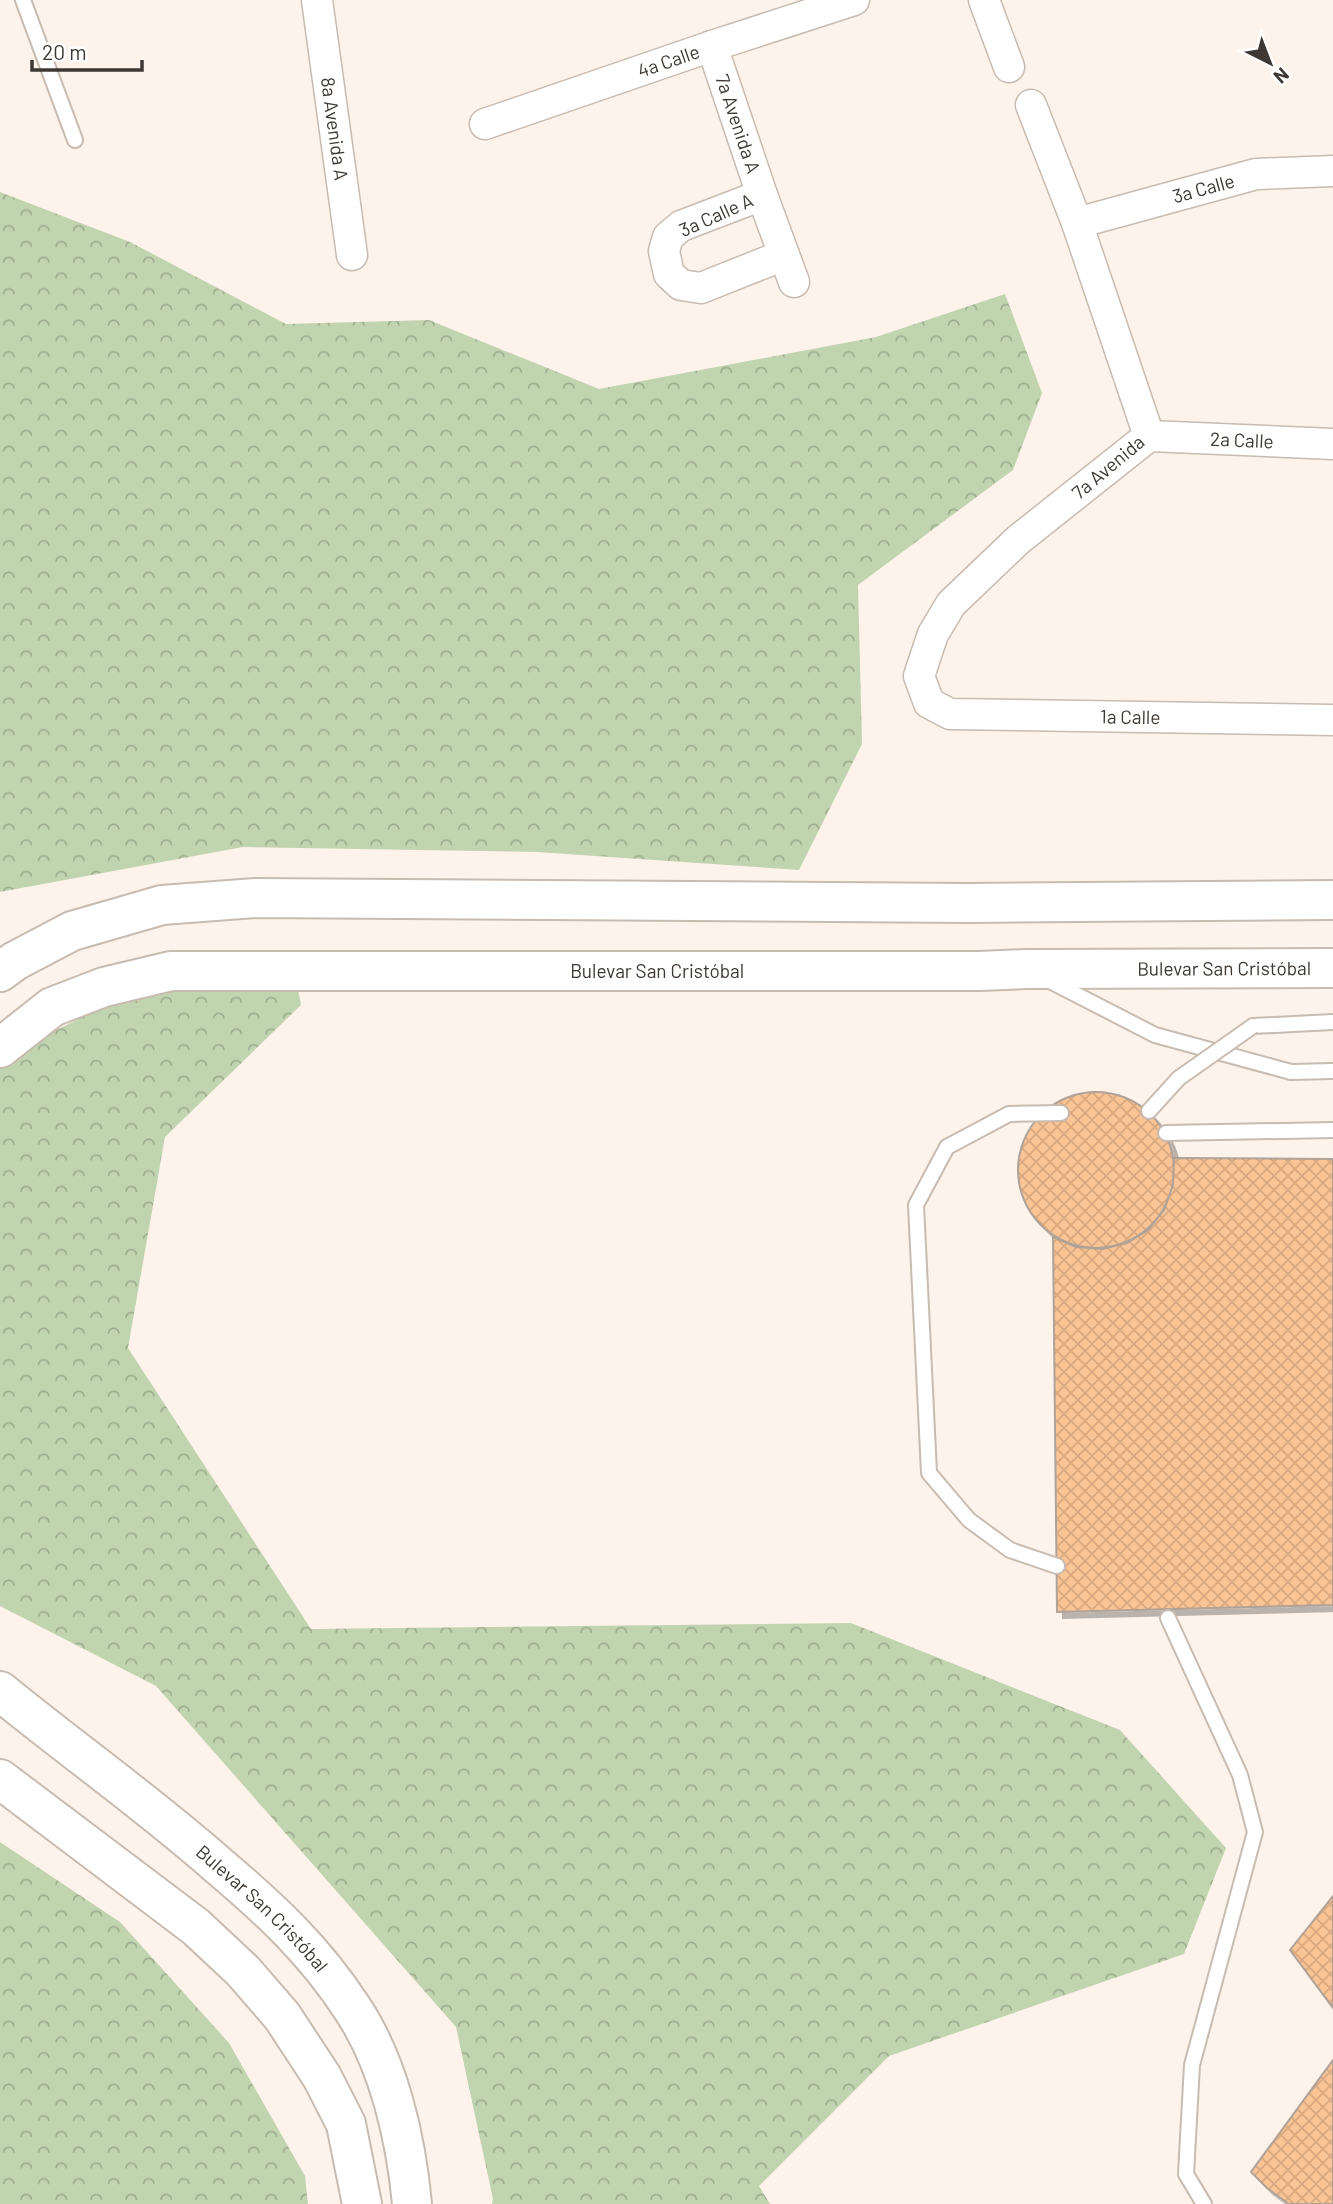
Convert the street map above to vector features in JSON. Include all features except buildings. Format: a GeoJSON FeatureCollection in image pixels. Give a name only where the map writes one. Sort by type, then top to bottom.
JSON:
{"type":"FeatureCollection","features":[{"type":"Feature","properties":{"kind":"main road"},"geometry":{"type":"LineString","coordinates":[[0,972],[15,961],[72,931],[162,905],[256,898],[969,903],[1333,900]]}},
{"type":"Feature","properties":{"kind":"main road","name":"Bulevar San Cristóbal"},"geometry":{"type":"LineString","coordinates":[[0,1048],[52,1007],[103,987],[172,971],[1333,968]]}},
{"type":"Feature","properties":{"kind":"main road","name":"Bulevar San Cristóbal"},"geometry":{"type":"LineString","coordinates":[[0,1691],[53,1735],[173,1825],[274,1913],[320,1964],[354,2010],[376,2054],[403,2139],[412,2204]]}},
{"type":"Feature","properties":{"kind":"main road"},"geometry":{"type":"LineString","coordinates":[[0,1779],[196,1927],[251,1980],[282,2017],[322,2077],[346,2124],[362,2204]]}},
{"type":"Feature","properties":{"kind":"street","name":"8a Avenida A"},"geometry":{"type":"LineString","coordinates":[[317,0],[352,255]]}},
{"type":"Feature","properties":{"kind":"street","name":"4a Calle"},"geometry":{"type":"LineString","coordinates":[[485,124],[854,0]]}},
{"type":"Feature","properties":{"kind":"street"},"geometry":{"type":"LineString","coordinates":[[984,0],[1009,67]]}},
{"type":"Feature","properties":{"kind":"street","name":"7a Avenida A"},"geometry":{"type":"LineString","coordinates":[[712,46],[789,268]]}},
{"type":"Feature","properties":{"kind":"street","name":"7a Avenida"},"geometry":{"type":"LineString","coordinates":[[929,703],[919,676],[933,634],[951,604],[1018,540],[1149,436],[1077,223],[1031,105]]}},
{"type":"Feature","properties":{"kind":"street","name":"3a Calle"},"geometry":{"type":"LineString","coordinates":[[1077,223],[1256,174],[1333,171]]}},
{"type":"Feature","properties":{"kind":"street","name":"3a Calle A"},"geometry":{"type":"LineString","coordinates":[[762,195],[681,226],[668,237],[664,251],[669,274],[681,285],[701,288],[789,268]]}},
{"type":"Feature","properties":{"kind":"street","name":"2a Calle"},"geometry":{"type":"LineString","coordinates":[[1149,436],[1333,443]]}},
{"type":"Feature","properties":{"kind":"street","name":"1a Calle"},"geometry":{"type":"LineString","coordinates":[[929,703],[950,714],[1333,720]]}},
{"type":"Feature","properties":{"kind":"lane"},"geometry":{"type":"LineString","coordinates":[[23,0],[75,140]]}},
{"type":"Feature","properties":{"kind":"lane"},"geometry":{"type":"LineString","coordinates":[[1027,970],[1155,1035],[1292,1072],[1333,1071]]}},
{"type":"Feature","properties":{"kind":"lane"},"geometry":{"type":"LineString","coordinates":[[1149,1111],[1179,1078],[1253,1026],[1333,1022]]}},
{"type":"Feature","properties":{"kind":"lane"},"geometry":{"type":"LineString","coordinates":[[1056,1566],[1010,1550],[969,1520],[929,1473],[916,1205],[947,1147],[1009,1114],[1061,1113]]}},
{"type":"Feature","properties":{"kind":"lane"},"geometry":{"type":"LineString","coordinates":[[1166,1133],[1333,1130]]}},
{"type":"Feature","properties":{"kind":"lane"},"geometry":{"type":"LineString","coordinates":[[1168,1618],[1240,1775],[1255,1832],[1192,2065],[1186,2174],[1204,2204]]}},
{"type":"Feature","properties":{"kind":"green space"},"geometry":{"type":"Polygon","coordinates":[[[0,192],[130,242],[286,324],[429,320],[599,389],[876,337],[1005,294],[1042,393],[1013,470],[858,585],[862,744],[799,870],[537,852],[243,847],[0,892],[0,192]]]}},
{"type":"Feature","properties":{"kind":"green space"},"geometry":{"type":"Polygon","coordinates":[[[293,965],[301,1005],[165,1137],[128,1348],[311,1629],[851,1623],[1120,1730],[1226,1848],[1184,1954],[889,2056],[759,2186],[770,2204],[492,2204],[456,2027],[156,1686],[0,1606],[0,1058],[135,991],[293,965]]]}},
{"type":"Feature","properties":{"kind":"green space"},"geometry":{"type":"Polygon","coordinates":[[[0,1842],[120,1922],[229,2043],[305,2176],[308,2204],[0,2204],[0,1842]]]}}]}
